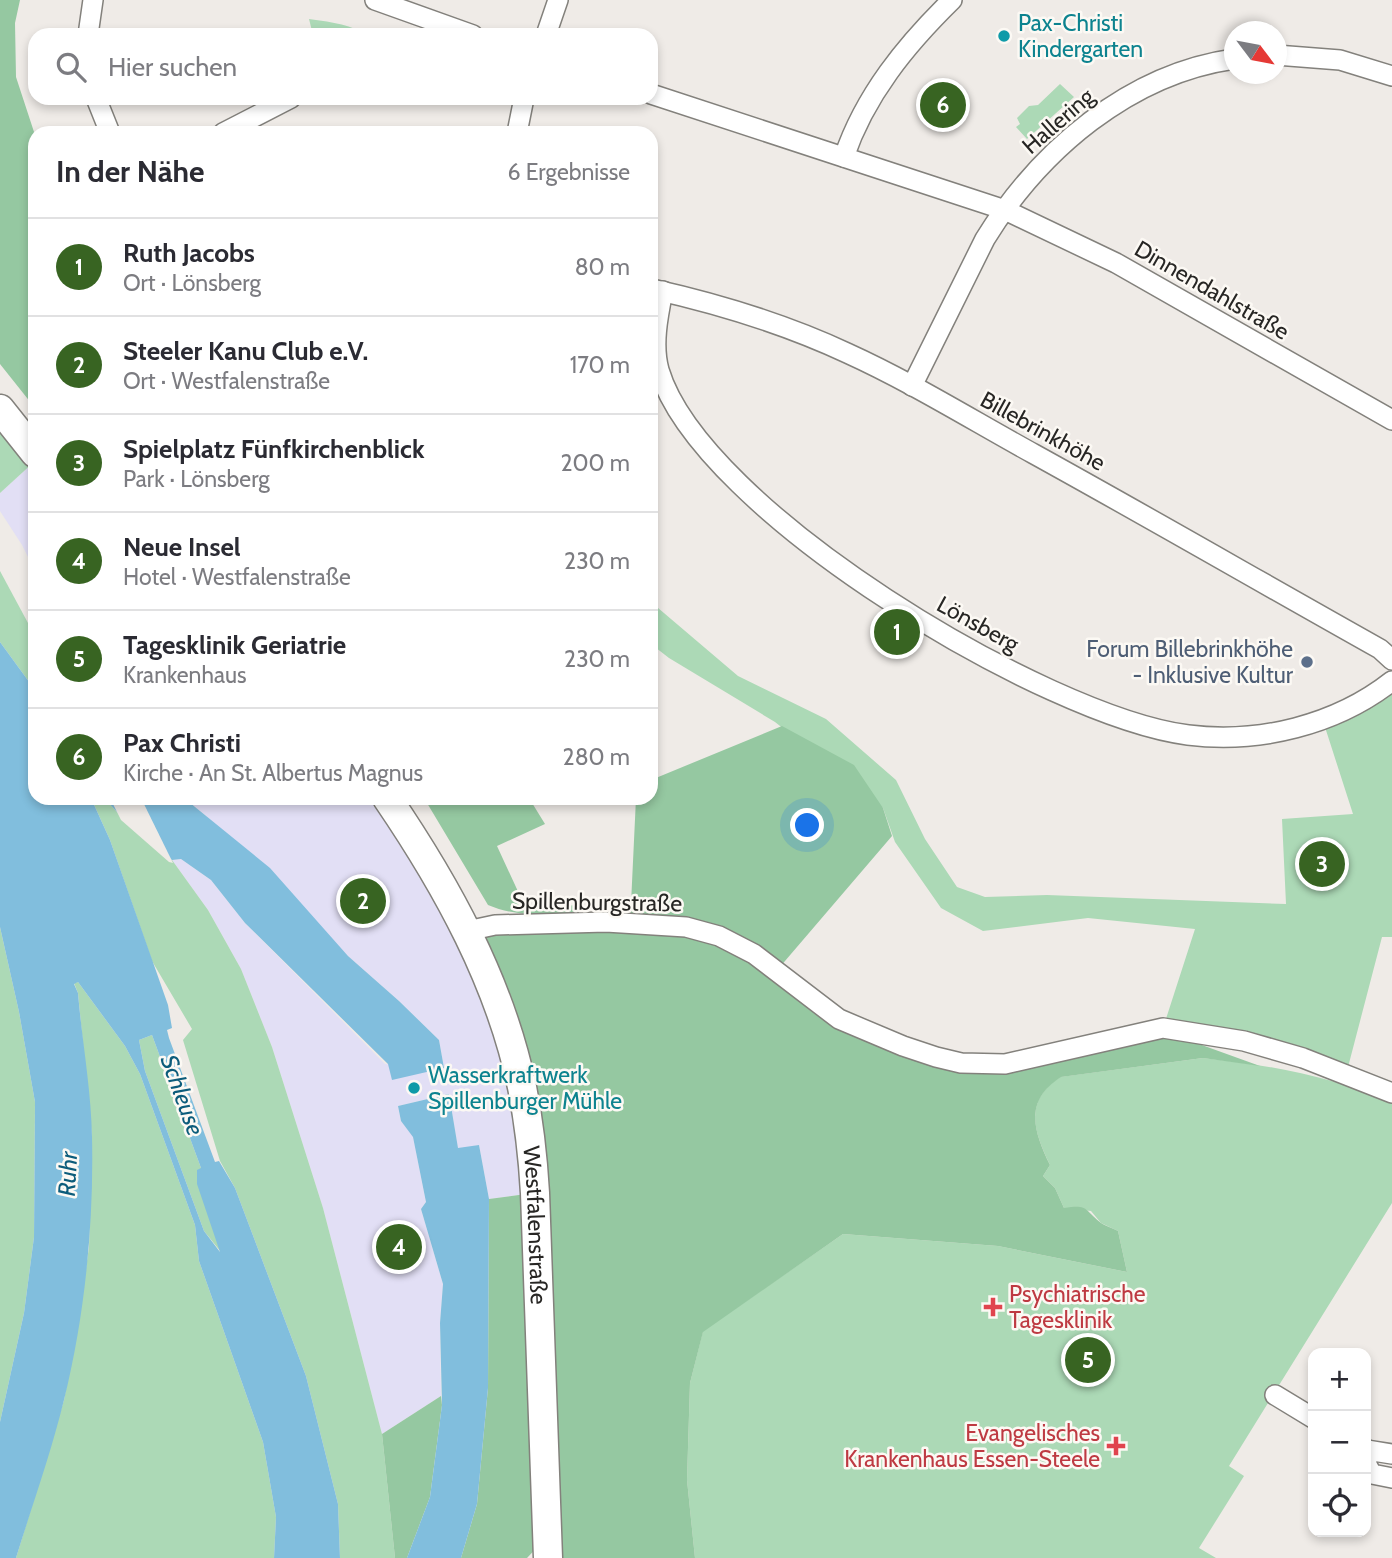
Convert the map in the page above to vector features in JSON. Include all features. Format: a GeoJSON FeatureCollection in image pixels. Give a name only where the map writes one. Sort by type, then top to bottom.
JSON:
{"type":"FeatureCollection","features":[{"type":"Feature","properties":{"kind":"main road"},"geometry":{"type":"LineString","coordinates":[[0,409],[28,444]]}},
{"type":"Feature","properties":{"kind":"main road","name":"Westfalenstraße"},"geometry":{"type":"LineString","coordinates":[[391,805],[467,930],[502,1013],[522,1086],[536,1193],[548,1558]]}},
{"type":"Feature","properties":{"kind":"street"},"geometry":{"type":"LineString","coordinates":[[89,28],[93,0]]}},
{"type":"Feature","properties":{"kind":"street"},"geometry":{"type":"LineString","coordinates":[[375,0],[453,28]]}},
{"type":"Feature","properties":{"kind":"street"},"geometry":{"type":"LineString","coordinates":[[548,28],[558,0]]}},
{"type":"Feature","properties":{"kind":"street"},"geometry":{"type":"LineString","coordinates":[[844,157],[858,120],[883,78],[916,37],[952,0]]}},
{"type":"Feature","properties":{"kind":"street"},"geometry":{"type":"LineString","coordinates":[[1287,56],[1340,60],[1392,76]]}},
{"type":"Feature","properties":{"kind":"street","name":"Hallering"},"geometry":{"type":"LineString","coordinates":[[1005,210],[1041,167],[1068,141],[1121,100],[1174,74],[1224,62]]}},
{"type":"Feature","properties":{"kind":"street","name":"Dinnendahlstraße"},"geometry":{"type":"LineString","coordinates":[[658,96],[1005,210],[1115,263],[1392,420]]}},
{"type":"Feature","properties":{"kind":"street"},"geometry":{"type":"LineString","coordinates":[[99,105],[107,126]]}},
{"type":"Feature","properties":{"kind":"street"},"geometry":{"type":"LineString","coordinates":[[237,126],[277,105]]}},
{"type":"Feature","properties":{"kind":"street"},"geometry":{"type":"LineString","coordinates":[[518,126],[523,105]]}},
{"type":"Feature","properties":{"kind":"street"},"geometry":{"type":"LineString","coordinates":[[912,386],[985,239],[1005,210]]}},
{"type":"Feature","properties":{"kind":"street","name":"Billebrinkhöhe"},"geometry":{"type":"LineString","coordinates":[[658,290],[721,306],[785,327],[848,353],[912,386],[1380,649],[1392,660]]}},
{"type":"Feature","properties":{"kind":"street","name":"Lönsberg"},"geometry":{"type":"LineString","coordinates":[[658,362],[684,419],[703,445],[746,490],[826,556],[898,607],[980,655],[1066,696],[1132,722],[1178,733],[1210,737],[1255,735],[1314,722],[1359,704],[1392,681]]}},
{"type":"Feature","properties":{"kind":"street","name":"Spillenburgstraße"},"geometry":{"type":"LineString","coordinates":[[467,930],[495,925],[606,922],[686,927],[719,936],[754,954],[839,1019],[903,1046],[961,1063],[1004,1064],[1163,1028],[1244,1041],[1303,1058],[1392,1093]]}},
{"type":"Feature","properties":{"kind":"street"},"geometry":{"type":"LineString","coordinates":[[1275,1395],[1308,1415]]}},
{"type":"Feature","properties":{"kind":"street"},"geometry":{"type":"LineString","coordinates":[[1371,1451],[1392,1454]]}},
{"type":"Feature","properties":{"kind":"street"},"geometry":{"type":"LineString","coordinates":[[1371,1471],[1373,1474],[1392,1478]]}},
{"type":"Feature","properties":{"kind":"shaded area"},"geometry":{"type":"Polygon","coordinates":[[[28,467],[28,557],[0,511],[0,493],[28,467]]]}},
{"type":"Feature","properties":{"kind":"shaded area"},"geometry":{"type":"Polygon","coordinates":[[[193,805],[391,805],[491,990],[533,1193],[489,1199],[479,1145],[458,1149],[449,1094],[398,1106],[401,1121],[413,1136],[426,1202],[421,1209],[443,1284],[440,1323],[441,1396],[382,1434],[323,1208],[272,1047],[241,969],[208,910],[172,860],[181,859],[211,880],[245,923],[385,1064],[444,1068],[439,1040],[348,956],[193,805]]]}},
{"type":"Feature","properties":{"kind":"green space"},"geometry":{"type":"Polygon","coordinates":[[[0,0],[20,0],[15,23],[16,77],[32,126],[28,126],[28,399],[0,364],[0,0]]]}},
{"type":"Feature","properties":{"kind":"green space"},"geometry":{"type":"Polygon","coordinates":[[[309,19],[352,28],[311,28],[309,19]]]}},
{"type":"Feature","properties":{"kind":"green space"},"geometry":{"type":"Polygon","coordinates":[[[1060,84],[1074,97],[1027,139],[1016,127],[1020,124],[1017,118],[1029,106],[1038,105],[1060,84]]]}},
{"type":"Feature","properties":{"kind":"green space"},"geometry":{"type":"Polygon","coordinates":[[[0,411],[28,451],[28,467],[0,493],[0,411]]]}},
{"type":"Feature","properties":{"kind":"green space"},"geometry":{"type":"Polygon","coordinates":[[[0,571],[28,623],[28,680],[0,642],[0,571]]]}},
{"type":"Feature","properties":{"kind":"green space"},"geometry":{"type":"Polygon","coordinates":[[[658,608],[738,676],[826,719],[896,780],[925,839],[957,887],[985,897],[1047,895],[1286,904],[1282,819],[1353,814],[1324,724],[1392,689],[1392,937],[1382,937],[1347,1071],[1164,1025],[1195,929],[1088,918],[983,931],[941,908],[895,842],[883,808],[775,722],[658,649],[658,608]]]}},
{"type":"Feature","properties":{"kind":"green space"},"geometry":{"type":"Polygon","coordinates":[[[782,726],[854,765],[883,808],[892,836],[779,968],[840,1022],[962,1066],[1163,1031],[1260,1066],[1203,1058],[1061,1077],[1041,1096],[1035,1117],[1039,1140],[1050,1165],[1043,1176],[1055,1188],[1064,1208],[1082,1207],[1101,1223],[1118,1231],[1127,1272],[998,1246],[843,1234],[703,1332],[690,1383],[687,1480],[695,1558],[550,1558],[538,1193],[468,931],[630,925],[636,805],[658,805],[658,777],[782,726]]]}},
{"type":"Feature","properties":{"kind":"green space"},"geometry":{"type":"Polygon","coordinates":[[[94,805],[111,805],[172,860],[208,910],[241,969],[272,1047],[323,1208],[382,1434],[395,1558],[340,1558],[338,1504],[306,1376],[235,1188],[220,1161],[183,1040],[192,1029],[152,961],[110,840],[94,805]]]}},
{"type":"Feature","properties":{"kind":"green space"},"geometry":{"type":"Polygon","coordinates":[[[428,805],[533,805],[545,824],[497,846],[527,911],[583,904],[588,914],[524,914],[488,905],[428,805]]]}},
{"type":"Feature","properties":{"kind":"green space"},"geometry":{"type":"Polygon","coordinates":[[[0,927],[35,1102],[34,1237],[24,1313],[0,1422],[0,927]]]}},
{"type":"Feature","properties":{"kind":"green space"},"geometry":{"type":"Polygon","coordinates":[[[78,982],[125,1046],[140,1074],[195,1225],[199,1261],[263,1442],[276,1517],[274,1558],[16,1558],[64,1400],[89,1247],[92,1137],[78,993],[74,983],[78,982]]]}},
{"type":"Feature","properties":{"kind":"green space"},"geometry":{"type":"Polygon","coordinates":[[[152,1035],[201,1168],[221,1252],[204,1231],[145,1071],[139,1040],[152,1035]]]}},
{"type":"Feature","properties":{"kind":"green space"},"geometry":{"type":"Polygon","coordinates":[[[1203,1058],[1300,1073],[1392,1103],[1392,1203],[1229,1466],[1244,1476],[1199,1548],[1216,1558],[695,1558],[687,1480],[690,1383],[703,1331],[843,1234],[998,1246],[1127,1272],[1118,1231],[1101,1223],[1091,1211],[1064,1208],[1055,1188],[1043,1176],[1050,1165],[1036,1128],[1037,1106],[1041,1096],[1060,1077],[1203,1058]]]}},
{"type":"Feature","properties":{"kind":"green space"},"geometry":{"type":"Polygon","coordinates":[[[533,1193],[546,1538],[527,1558],[461,1558],[477,1504],[488,1388],[489,1199],[533,1193]]]}},
{"type":"Feature","properties":{"kind":"green space"},"geometry":{"type":"Polygon","coordinates":[[[441,1396],[430,1497],[407,1558],[395,1558],[382,1434],[441,1396]]]}},
{"type":"Feature","properties":{"kind":"water"},"geometry":{"type":"Polygon","coordinates":[[[0,642],[28,680],[28,805],[94,805],[110,840],[168,1005],[172,1028],[167,1030],[169,1038],[215,1162],[219,1161],[235,1188],[306,1376],[338,1504],[340,1558],[274,1558],[276,1517],[263,1442],[199,1261],[195,1225],[140,1074],[125,1046],[78,982],[74,984],[78,993],[92,1136],[90,1235],[83,1302],[59,1420],[16,1558],[0,1558],[0,1422],[24,1313],[34,1237],[35,1102],[0,927],[0,642]],[[152,1035],[139,1040],[145,1071],[204,1231],[220,1252],[197,1184],[197,1170],[201,1168],[152,1035]]]}},
{"type":"Feature","properties":{"kind":"water"},"geometry":{"type":"Polygon","coordinates":[[[111,805],[193,805],[270,868],[348,956],[439,1040],[444,1068],[392,1080],[388,1064],[245,923],[211,880],[181,859],[172,860],[111,805]]]}},
{"type":"Feature","properties":{"kind":"water"},"geometry":{"type":"Polygon","coordinates":[[[449,1094],[458,1148],[479,1145],[489,1199],[488,1388],[477,1504],[461,1558],[407,1558],[430,1497],[442,1405],[440,1323],[443,1284],[421,1209],[426,1202],[413,1137],[401,1121],[398,1106],[449,1094]]]}},
{"type":"Feature","properties":{"kind":"pier"},"geometry":{"type":"Polygon","coordinates":[[[114,805],[144,805],[173,863],[169,862],[121,820],[114,805]]]}},
{"type":"Feature","properties":{"kind":"place","name":"Pax-Christi Kindergarten"},"geometry":{"type":"Point","coordinates":[1004,36]}},
{"type":"Feature","properties":{"kind":"place","name":"Pax Christi"},"geometry":{"type":"Point","coordinates":[943,105]}},
{"type":"Feature","properties":{"kind":"place","name":"Ruth Jacobs"},"geometry":{"type":"Point","coordinates":[897,632]}},
{"type":"Feature","properties":{"kind":"place","name":"Forum Billebrinkhöhe - Inklusive Kultur"},"geometry":{"type":"Point","coordinates":[1307,662]}},
{"type":"Feature","properties":{"kind":"place","name":"Spielplatz Fünfkirchenblick"},"geometry":{"type":"Point","coordinates":[1322,864]}},
{"type":"Feature","properties":{"kind":"place","name":"Steeler Kanu Club e.V."},"geometry":{"type":"Point","coordinates":[363,901]}},
{"type":"Feature","properties":{"kind":"place","name":"Wasserkraftwerk Spillenburger Mühle"},"geometry":{"type":"Point","coordinates":[414,1088]}},
{"type":"Feature","properties":{"kind":"place","name":"Neue Insel"},"geometry":{"type":"Point","coordinates":[399,1247]}},
{"type":"Feature","properties":{"kind":"place","name":"Psychiatrische Tagesklinik"},"geometry":{"type":"Point","coordinates":[993,1307]}},
{"type":"Feature","properties":{"kind":"place","name":"Tagesklinik Geriatrie"},"geometry":{"type":"Point","coordinates":[1088,1360]}},
{"type":"Feature","properties":{"kind":"place","name":"Evangelisches Krankenhaus Essen-Steele"},"geometry":{"type":"Point","coordinates":[1116,1446]}},
{"type":"Feature","properties":{"kind":"water label","name":"Schleuse"},"geometry":{"type":"Point","coordinates":[182,1095]}},
{"type":"Feature","properties":{"kind":"water label","name":"Ruhr"},"geometry":{"type":"Point","coordinates":[68,1174]}}]}
